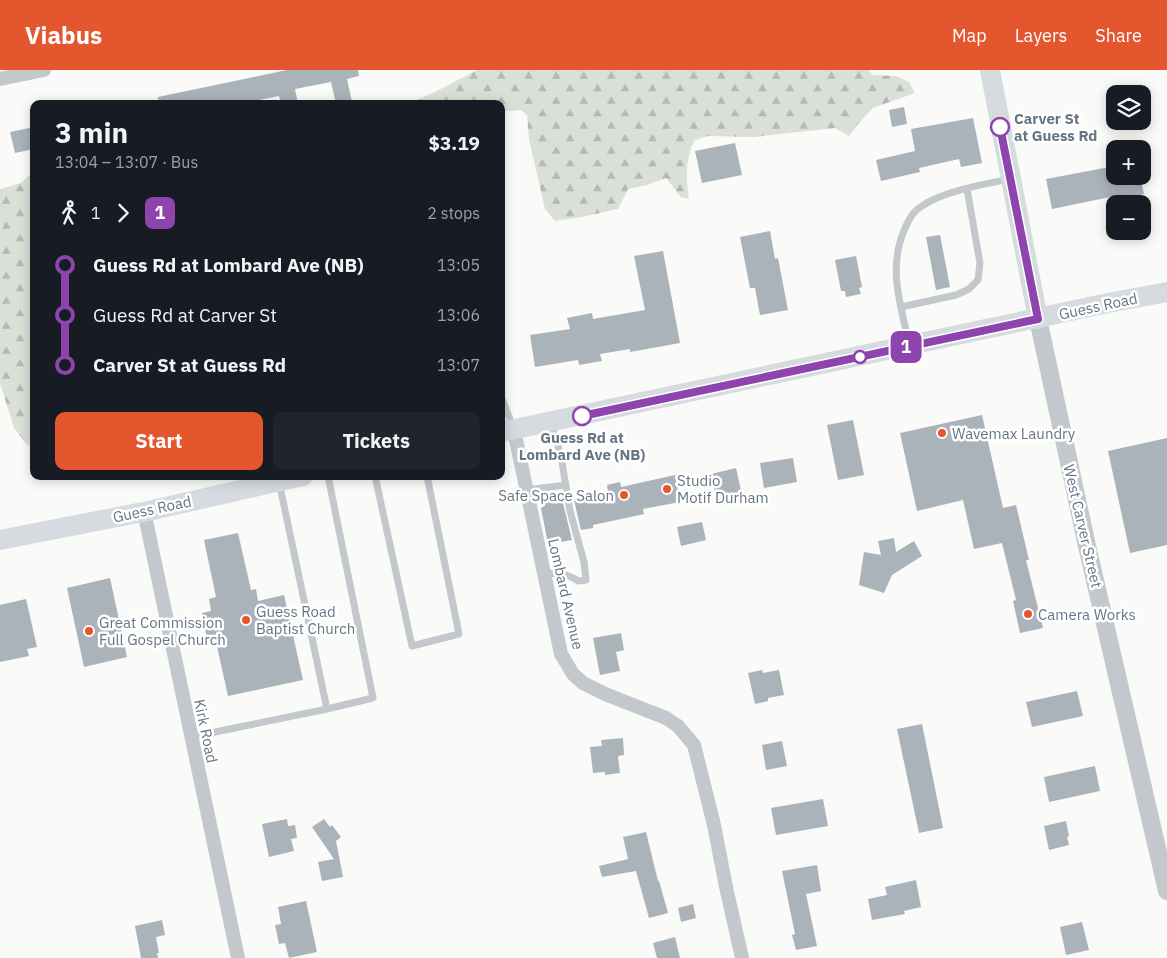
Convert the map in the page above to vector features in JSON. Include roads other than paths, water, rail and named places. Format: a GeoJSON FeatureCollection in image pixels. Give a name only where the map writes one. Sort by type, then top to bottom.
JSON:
{"type":"FeatureCollection","features":[{"type":"Feature","properties":{"kind":"main road","name":"West Carver Street"},"geometry":{"type":"LineString","coordinates":[[990,70],[1038,319]]}},
{"type":"Feature","properties":{"kind":"main road","name":"Guess Road"},"geometry":{"type":"LineString","coordinates":[[507,431],[1167,292]]}},
{"type":"Feature","properties":{"kind":"main road","name":"Guess Road"},"geometry":{"type":"LineString","coordinates":[[0,540],[144,512],[287,480]]}},
{"type":"Feature","properties":{"kind":"street"},"geometry":{"type":"LineString","coordinates":[[0,79],[44,70]]}},
{"type":"Feature","properties":{"kind":"street","name":"West Carver Street"},"geometry":{"type":"LineString","coordinates":[[1038,319],[1087,546],[1166,884]]}},
{"type":"Feature","properties":{"kind":"street","name":"Lombard Avenue"},"geometry":{"type":"LineString","coordinates":[[507,431],[526,490],[561,654],[573,674],[593,689],[666,718],[678,726],[694,746],[714,825],[742,958]]}},
{"type":"Feature","properties":{"kind":"street","name":"Kirk Road"},"geometry":{"type":"LineString","coordinates":[[144,512],[238,958]]}},
{"type":"Feature","properties":{"kind":"lane"},"geometry":{"type":"LineString","coordinates":[[909,346],[897,287],[895,264],[899,240],[909,219],[920,206],[937,198],[1011,179]]}},
{"type":"Feature","properties":{"kind":"lane"},"geometry":{"type":"LineString","coordinates":[[901,307],[956,295],[969,289],[978,280],[980,263],[967,190]]}},
{"type":"Feature","properties":{"kind":"lane"},"geometry":{"type":"LineString","coordinates":[[543,574],[560,573],[578,581],[586,580],[584,562],[570,510],[561,456],[551,422]]}},
{"type":"Feature","properties":{"kind":"lane"},"geometry":{"type":"LineString","coordinates":[[191,737],[373,698],[329,480]]}},
{"type":"Feature","properties":{"kind":"lane"},"geometry":{"type":"LineString","coordinates":[[376,480],[412,646],[459,634],[428,480]]}},
{"type":"Feature","properties":{"kind":"lane"},"geometry":{"type":"LineString","coordinates":[[279,482],[327,709]]}},
{"type":"Feature","properties":{"kind":"lane"},"geometry":{"type":"LineString","coordinates":[[526,490],[566,486]]}},
{"type":"Feature","properties":{"kind":"place","name":"Carver St at Guess Rd"},"geometry":{"type":"Point","coordinates":[1000,127]}},
{"type":"Feature","properties":{"kind":"place","name":"Guess Rd at Lombard Ave (NB)"},"geometry":{"type":"Point","coordinates":[582,416]}},
{"type":"Feature","properties":{"kind":"place","name":"Wavemax Laundry"},"geometry":{"type":"Point","coordinates":[942,433]}},
{"type":"Feature","properties":{"kind":"place","name":"Studio Motif Durham"},"geometry":{"type":"Point","coordinates":[667,489]}},
{"type":"Feature","properties":{"kind":"place","name":"Safe Space Salon"},"geometry":{"type":"Point","coordinates":[624,495]}},
{"type":"Feature","properties":{"kind":"place","name":"Camera Works"},"geometry":{"type":"Point","coordinates":[1028,614]}},
{"type":"Feature","properties":{"kind":"place","name":"Guess Road Baptist Church"},"geometry":{"type":"Point","coordinates":[246,620]}},
{"type":"Feature","properties":{"kind":"place","name":"Great Commission Full Gospel Church"},"geometry":{"type":"Point","coordinates":[89,631]}}]}
